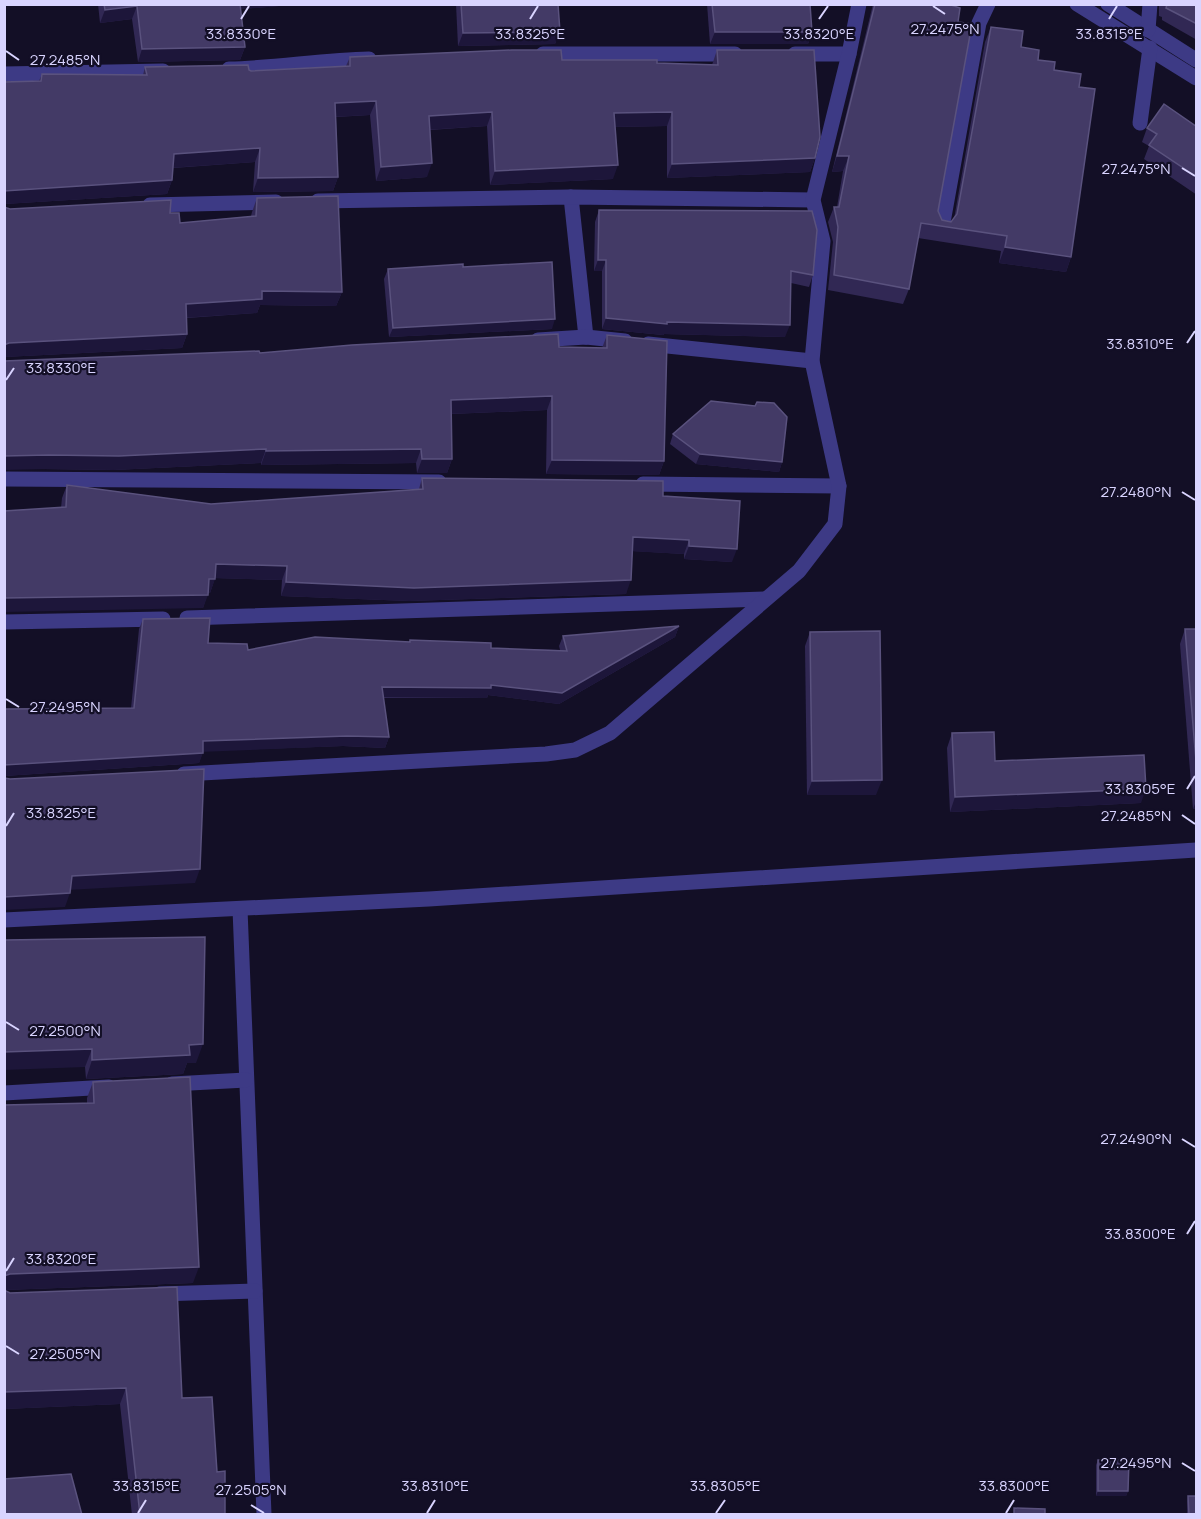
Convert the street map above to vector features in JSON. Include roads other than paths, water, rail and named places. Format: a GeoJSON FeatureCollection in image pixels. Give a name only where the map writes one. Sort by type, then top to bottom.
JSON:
{"type":"FeatureCollection","features":[{"type":"Feature","properties":{"kind":"street"},"geometry":{"type":"LineString","coordinates":[[169,775],[546,754],[575,750],[610,733],[799,571],[835,524],[839,486],[812,361],[823,241],[813,200],[859,4]]}},
{"type":"Feature","properties":{"kind":"street"},"geometry":{"type":"LineString","coordinates":[[942,228],[979,23],[988,4]]}},
{"type":"Feature","properties":{"kind":"street"},"geometry":{"type":"LineString","coordinates":[[1077,4],[1197,78]]}},
{"type":"Feature","properties":{"kind":"street"},"geometry":{"type":"LineString","coordinates":[[1108,4],[1197,60]]}},
{"type":"Feature","properties":{"kind":"street"},"geometry":{"type":"LineString","coordinates":[[1148,30],[1150,4]]}},
{"type":"Feature","properties":{"kind":"street"},"geometry":{"type":"LineString","coordinates":[[1140,123],[1150,48]]}},
{"type":"Feature","properties":{"kind":"street"},"geometry":{"type":"LineString","coordinates":[[531,54],[755,54]]}},
{"type":"Feature","properties":{"kind":"street"},"geometry":{"type":"LineString","coordinates":[[779,54],[849,54]]}},
{"type":"Feature","properties":{"kind":"street"},"geometry":{"type":"LineString","coordinates":[[211,70],[269,69],[327,60],[386,58]]}},
{"type":"Feature","properties":{"kind":"street"},"geometry":{"type":"LineString","coordinates":[[4,74],[177,71]]}},
{"type":"Feature","properties":{"kind":"street"},"geometry":{"type":"LineString","coordinates":[[134,206],[571,197],[813,200]]}},
{"type":"Feature","properties":{"kind":"street"},"geometry":{"type":"LineString","coordinates":[[571,197],[586,337]]}},
{"type":"Feature","properties":{"kind":"street"},"geometry":{"type":"LineString","coordinates":[[527,340],[586,337],[812,361]]}},
{"type":"Feature","properties":{"kind":"street"},"geometry":{"type":"LineString","coordinates":[[4,479],[459,482]]}},
{"type":"Feature","properties":{"kind":"street"},"geometry":{"type":"LineString","coordinates":[[626,483],[839,486]]}},
{"type":"Feature","properties":{"kind":"street"},"geometry":{"type":"LineString","coordinates":[[4,622],[765,599]]}},
{"type":"Feature","properties":{"kind":"street"},"geometry":{"type":"LineString","coordinates":[[4,920],[452,897],[1197,850]]}},
{"type":"Feature","properties":{"kind":"street"},"geometry":{"type":"LineString","coordinates":[[240,909],[264,1515]]}},
{"type":"Feature","properties":{"kind":"street"},"geometry":{"type":"LineString","coordinates":[[154,1085],[246,1080]]}},
{"type":"Feature","properties":{"kind":"street"},"geometry":{"type":"LineString","coordinates":[[4,1093],[120,1087]]}},
{"type":"Feature","properties":{"kind":"street"},"geometry":{"type":"LineString","coordinates":[[141,1295],[255,1291]]}}]}
